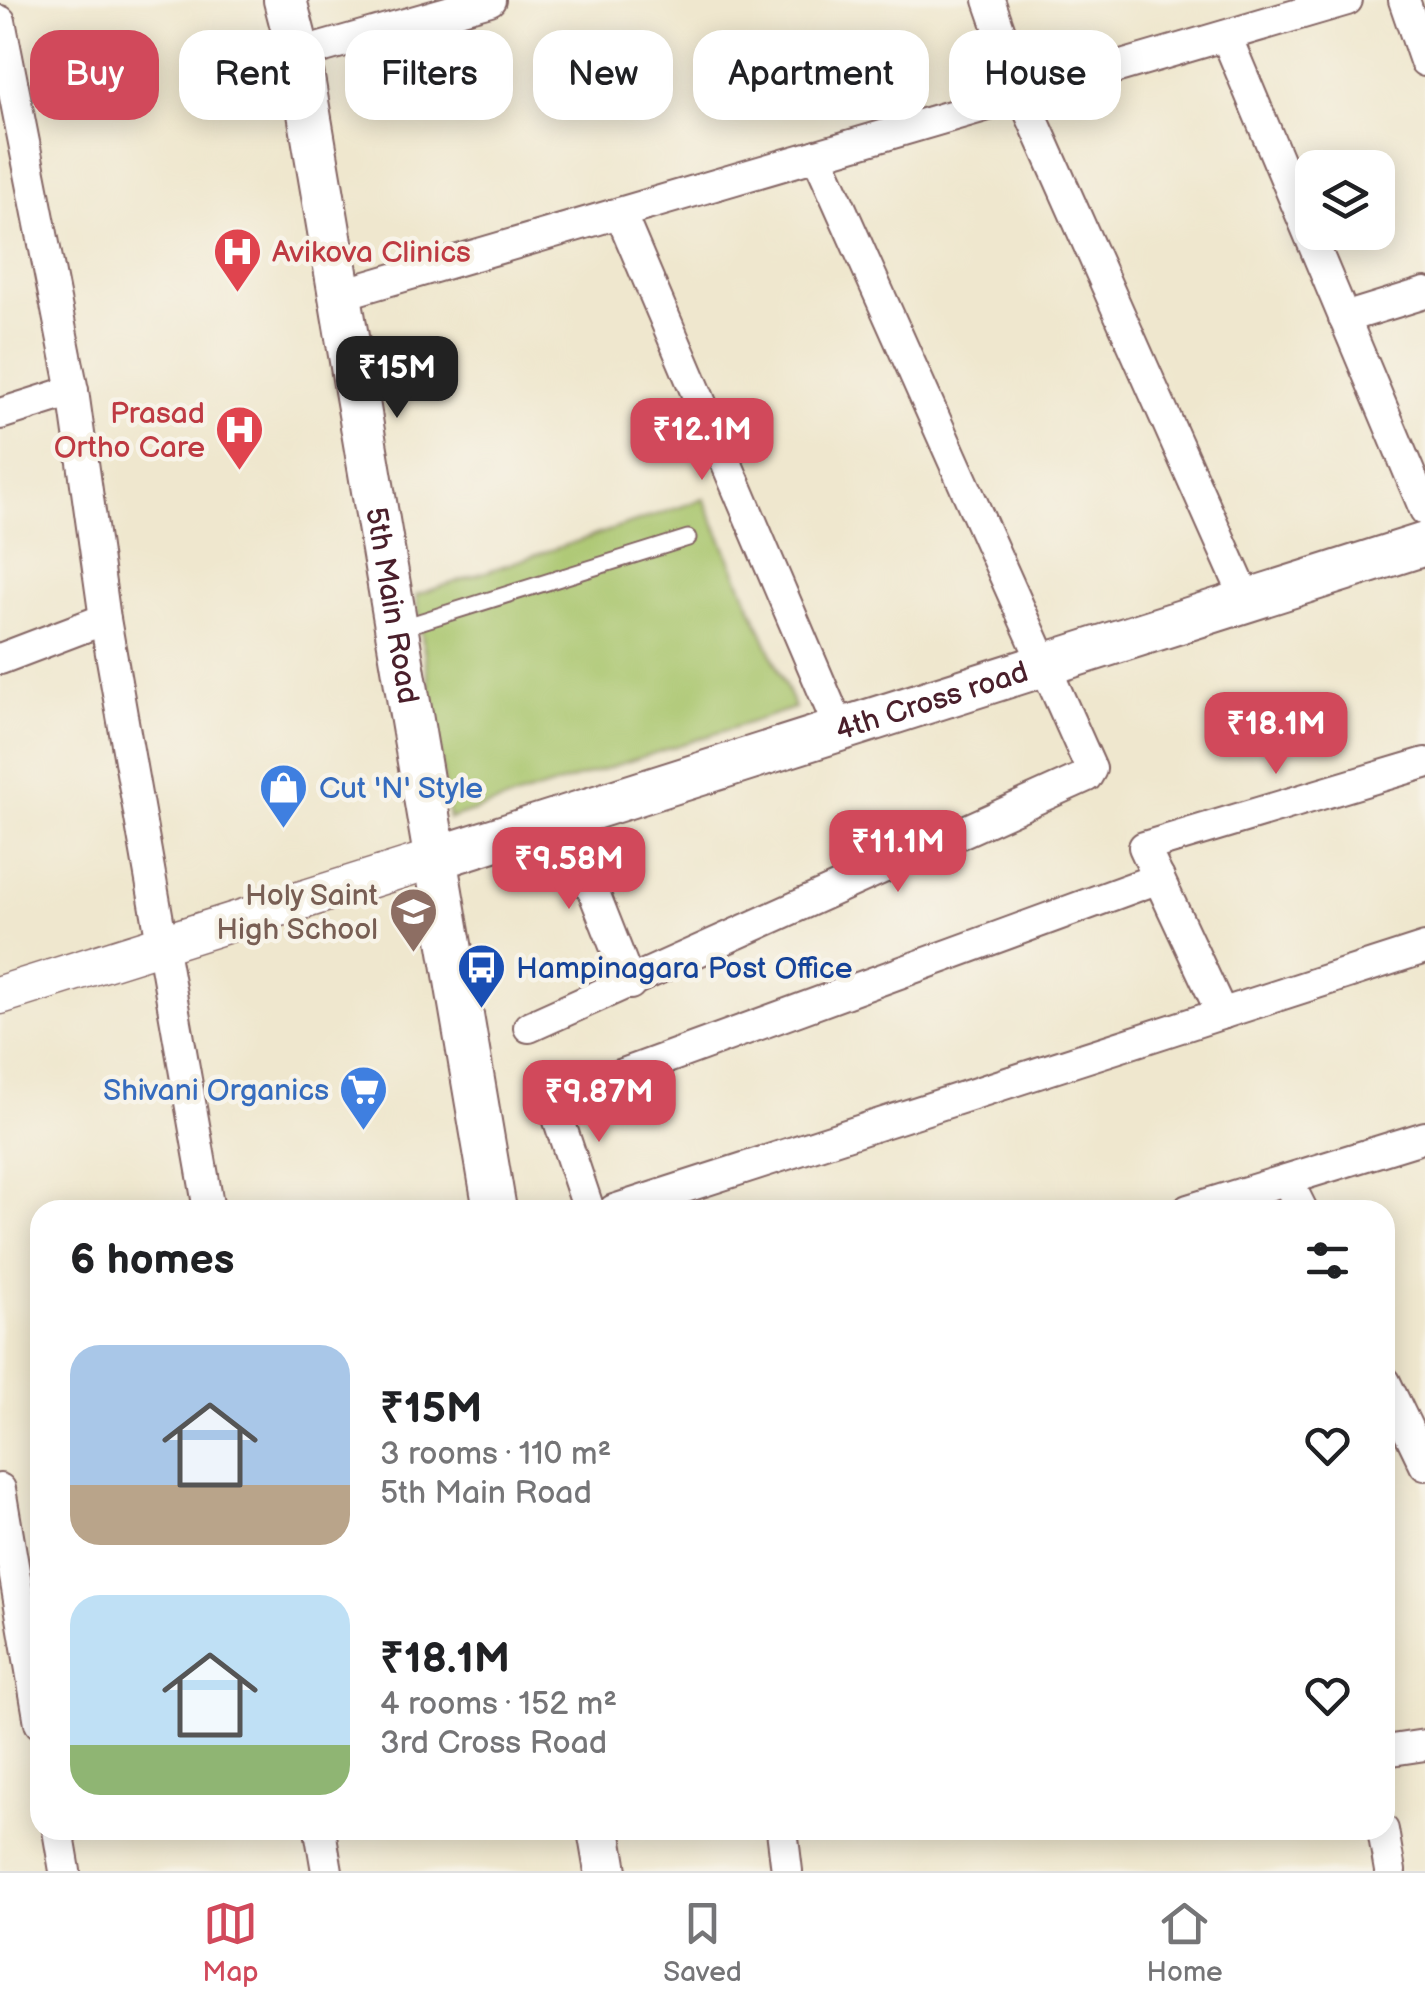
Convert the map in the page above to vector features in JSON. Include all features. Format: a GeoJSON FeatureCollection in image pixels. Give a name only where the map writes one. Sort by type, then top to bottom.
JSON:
{"type":"FeatureCollection","features":[{"type":"Feature","properties":{"kind":"main road","name":"5th Main Road"},"geometry":{"type":"LineString","coordinates":[[285,0],[292,30]]}},
{"type":"Feature","properties":{"kind":"main road","name":"5th Main Road"},"geometry":{"type":"LineString","coordinates":[[309,120],[493,1200]]}},
{"type":"Feature","properties":{"kind":"main road","name":"4th Cross road"},"geometry":{"type":"LineString","coordinates":[[436,858],[1425,544]]}},
{"type":"Feature","properties":{"kind":"main road"},"geometry":{"type":"LineString","coordinates":[[601,1840],[606,1871]]}},
{"type":"Feature","properties":{"kind":"street"},"geometry":{"type":"LineString","coordinates":[[325,46],[490,0]]}},
{"type":"Feature","properties":{"kind":"street"},"geometry":{"type":"LineString","coordinates":[[989,0],[999,30]]}},
{"type":"Feature","properties":{"kind":"street"},"geometry":{"type":"LineString","coordinates":[[1121,66],[1347,0]]}},
{"type":"Feature","properties":{"kind":"street"},"geometry":{"type":"LineString","coordinates":[[1404,0],[1425,60]]}},
{"type":"Feature","properties":{"kind":"street"},"geometry":{"type":"LineString","coordinates":[[0,20],[73,391],[104,619],[207,1200]]}},
{"type":"Feature","properties":{"kind":"street"},"geometry":{"type":"LineString","coordinates":[[1226,36],[1425,510]]}},
{"type":"Feature","properties":{"kind":"street"},"geometry":{"type":"LineString","coordinates":[[339,295],[949,116]]}},
{"type":"Feature","properties":{"kind":"street"},"geometry":{"type":"LineString","coordinates":[[1033,120],[1247,601]]}},
{"type":"Feature","properties":{"kind":"street"},"geometry":{"type":"LineString","coordinates":[[529,1027],[1087,776],[1091,769],[817,155]]}},
{"type":"Feature","properties":{"kind":"street"},"geometry":{"type":"LineString","coordinates":[[620,213],[840,730]]}},
{"type":"Feature","properties":{"kind":"street"},"geometry":{"type":"LineString","coordinates":[[1344,318],[1425,292]]}},
{"type":"Feature","properties":{"kind":"street"},"geometry":{"type":"LineString","coordinates":[[0,414],[73,391]]}},
{"type":"Feature","properties":{"kind":"street"},"geometry":{"type":"LineString","coordinates":[[0,659],[104,619]]}},
{"type":"Feature","properties":{"kind":"street"},"geometry":{"type":"LineString","coordinates":[[1222,1014],[1144,847],[1425,763]]}},
{"type":"Feature","properties":{"kind":"street"},"geometry":{"type":"LineString","coordinates":[[564,817],[630,984]]}},
{"type":"Feature","properties":{"kind":"street"},"geometry":{"type":"LineString","coordinates":[[0,996],[436,858]]}},
{"type":"Feature","properties":{"kind":"street"},"geometry":{"type":"LineString","coordinates":[[587,1200],[552,1100],[1159,878]]}},
{"type":"Feature","properties":{"kind":"street"},"geometry":{"type":"LineString","coordinates":[[676,1200],[1425,948]]}},
{"type":"Feature","properties":{"kind":"street"},"geometry":{"type":"LineString","coordinates":[[1221,1200],[1425,1137]]}},
{"type":"Feature","properties":{"kind":"street"},"geometry":{"type":"LineString","coordinates":[[1287,1180],[1297,1200]]}},
{"type":"Feature","properties":{"kind":"street"},"geometry":{"type":"LineString","coordinates":[[1395,1403],[1425,1466]]}},
{"type":"Feature","properties":{"kind":"street"},"geometry":{"type":"LineString","coordinates":[[0,1490],[30,1665]]}},
{"type":"Feature","properties":{"kind":"street"},"geometry":{"type":"LineString","coordinates":[[1395,1749],[1425,1745]]}},
{"type":"Feature","properties":{"kind":"street"},"geometry":{"type":"LineString","coordinates":[[60,1840],[65,1871]]}},
{"type":"Feature","properties":{"kind":"street"},"geometry":{"type":"LineString","coordinates":[[322,1840],[327,1871]]}},
{"type":"Feature","properties":{"kind":"street"},"geometry":{"type":"LineString","coordinates":[[783,1840],[787,1871]]}},
{"type":"Feature","properties":{"kind":"street"},"geometry":{"type":"LineString","coordinates":[[1385,1840],[1390,1871]]}},
{"type":"Feature","properties":{"kind":"lane"},"geometry":{"type":"LineString","coordinates":[[396,629],[688,538]]}},
{"type":"Feature","properties":{"kind":"green space"},"geometry":{"type":"Polygon","coordinates":[[[704,499],[795,708],[449,819],[416,595],[704,499]]]}},
{"type":"Feature","properties":{"kind":"place","name":"Avikova Clinics"},"geometry":{"type":"Point","coordinates":[237,294]}},
{"type":"Feature","properties":{"kind":"place","name":"Prasad Ortho Care"},"geometry":{"type":"Point","coordinates":[240,472]}},
{"type":"Feature","properties":{"kind":"place","name":"Cut 'N' Style"},"geometry":{"type":"Point","coordinates":[284,830]}},
{"type":"Feature","properties":{"kind":"place","name":"Holy Saint High School"},"geometry":{"type":"Point","coordinates":[413,954]}},
{"type":"Feature","properties":{"kind":"place","name":"Hampinagara Post Office"},"geometry":{"type":"Point","coordinates":[481,1010]}},
{"type":"Feature","properties":{"kind":"place","name":"Shivani Organics"},"geometry":{"type":"Point","coordinates":[364,1132]}}]}
